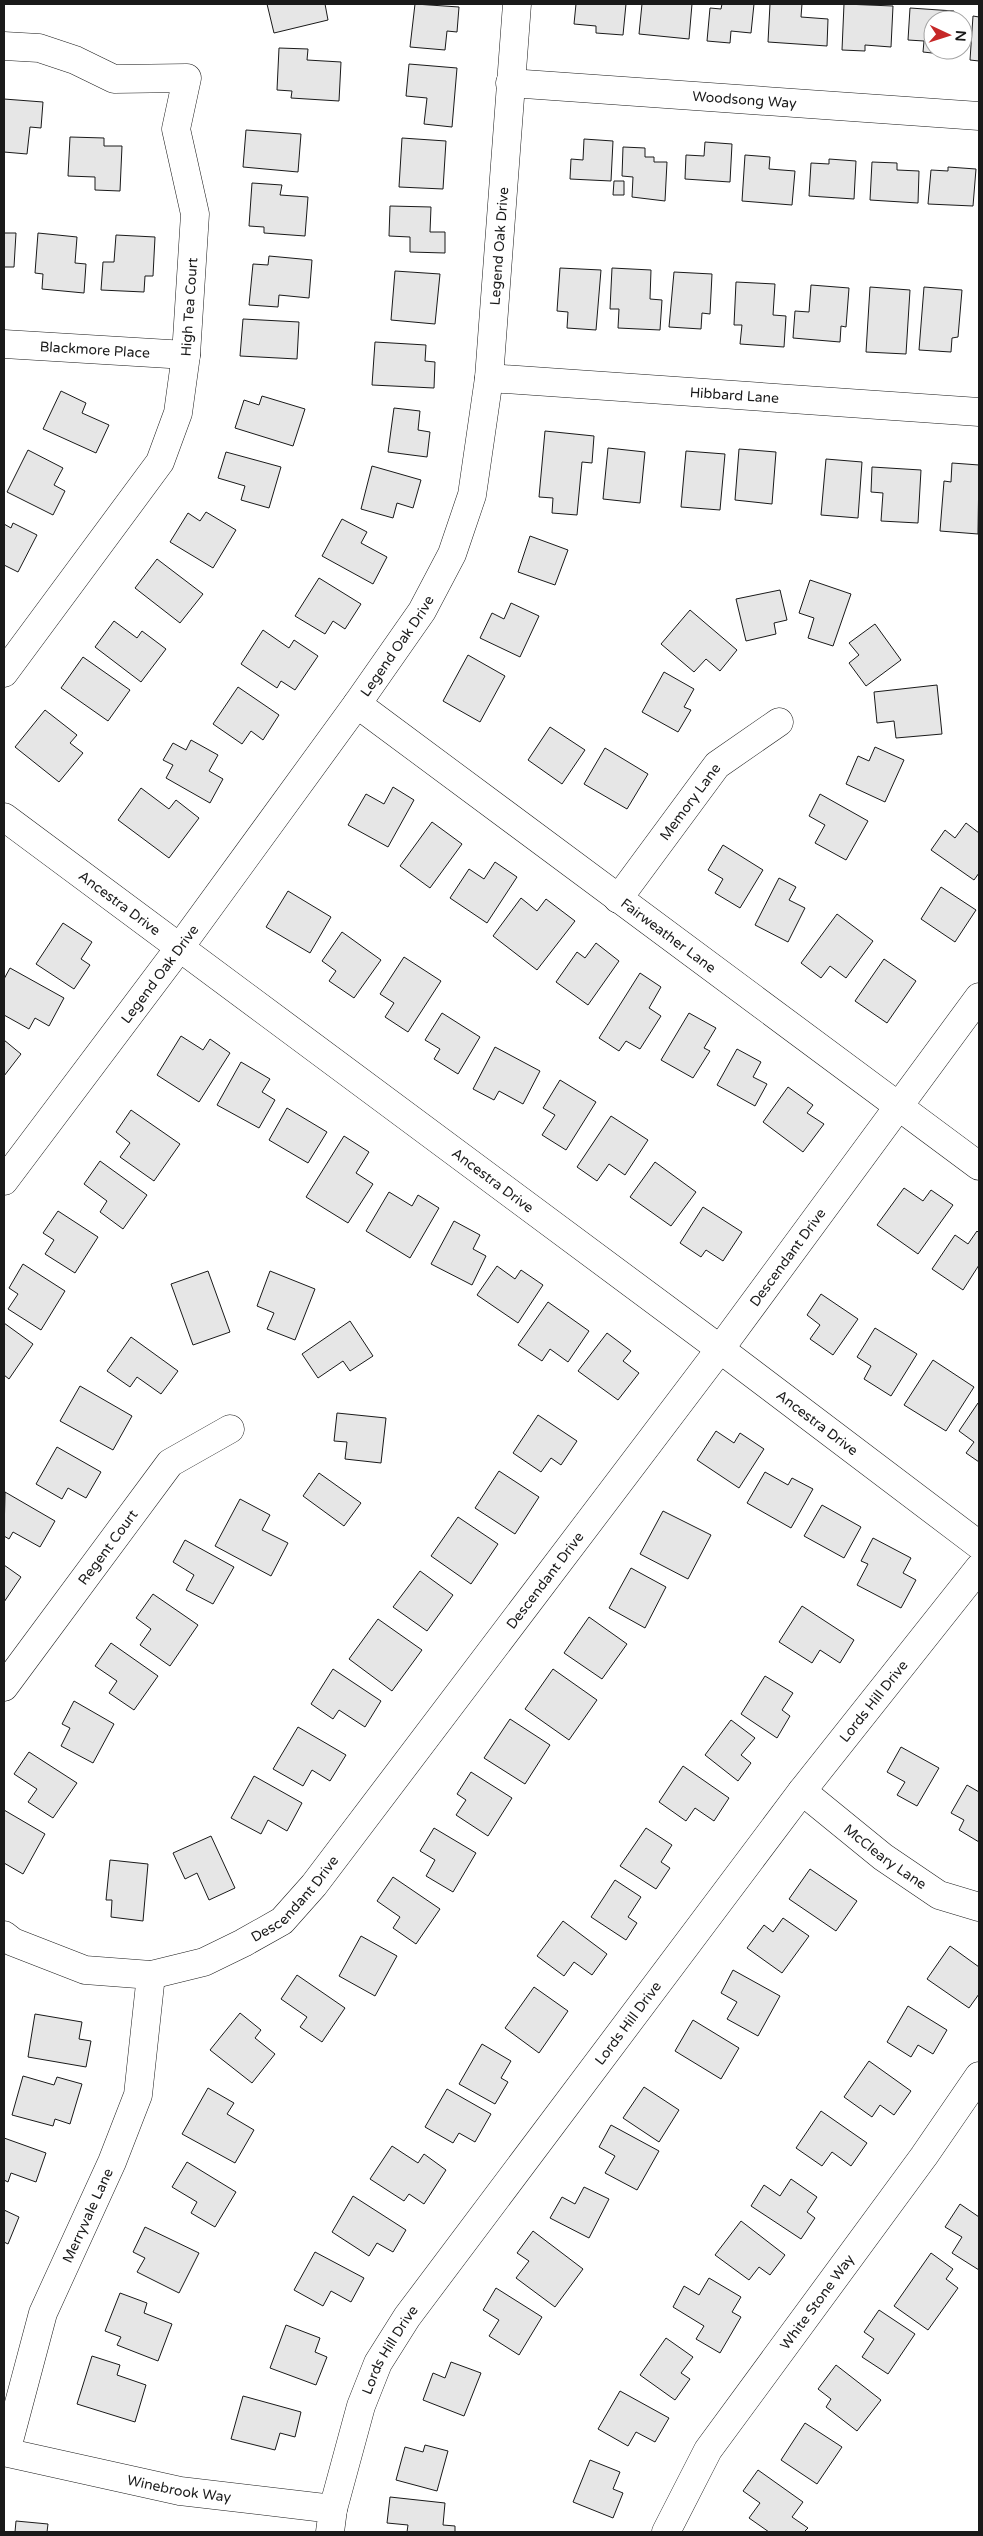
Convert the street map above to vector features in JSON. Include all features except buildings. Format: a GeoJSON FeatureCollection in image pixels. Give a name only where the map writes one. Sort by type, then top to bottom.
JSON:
{"type":"FeatureCollection","features":[{"type":"Feature","properties":{"kind":"street","name":"Legend Oak Drive"},"geometry":{"type":"LineString","coordinates":[[4,1181],[180,947],[358,704],[422,611],[452,554],[472,495],[489,378],[517,4]]}},
{"type":"Feature","properties":{"kind":"street","name":"High Tea Court"},"geometry":{"type":"LineString","coordinates":[[4,46],[39,48],[74,60],[114,79],[187,78],[176,129],[195,214],[186,355],[178,413],[160,462],[4,673]]}},
{"type":"Feature","properties":{"kind":"street","name":"Woodsong Way"},"geometry":{"type":"LineString","coordinates":[[510,83],[979,116]]}},
{"type":"Feature","properties":{"kind":"street","name":"Blackmore Place"},"geometry":{"type":"LineString","coordinates":[[4,344],[186,355]]}},
{"type":"Feature","properties":{"kind":"street","name":"Hibbard Lane"},"geometry":{"type":"LineString","coordinates":[[489,378],[979,412]]}},
{"type":"Feature","properties":{"kind":"street","name":"Fairweather Lane"},"geometry":{"type":"LineString","coordinates":[[358,704],[979,1166]]}},
{"type":"Feature","properties":{"kind":"street","name":"Memory Lane"},"geometry":{"type":"LineString","coordinates":[[618,899],[717,766],[779,722]]}},
{"type":"Feature","properties":{"kind":"street","name":"Ancestra Drive"},"geometry":{"type":"LineString","coordinates":[[4,817],[720,1349],[979,1545]]}},
{"type":"Feature","properties":{"kind":"street","name":"Descendant Drive"},"geometry":{"type":"LineString","coordinates":[[4,1935],[13,1942],[84,1970],[151,1975],[204,1962],[243,1943],[282,1920],[314,1885],[720,1349],[979,997]]}},
{"type":"Feature","properties":{"kind":"street","name":"Regent Court"},"geometry":{"type":"LineString","coordinates":[[4,1687],[170,1463],[230,1430]]}},
{"type":"Feature","properties":{"kind":"street","name":"Lords Hill Drive"},"geometry":{"type":"LineString","coordinates":[[332,2520],[361,2406],[378,2363],[406,2317],[802,1790],[979,1568]]}},
{"type":"Feature","properties":{"kind":"street","name":"McCleary Lane"},"geometry":{"type":"LineString","coordinates":[[802,1790],[883,1857],[939,1894],[979,1907]]}},
{"type":"Feature","properties":{"kind":"street","name":"Merryvale Lane"},"geometry":{"type":"LineString","coordinates":[[5,2452],[43,2313],[112,2162],[138,2095],[151,1975]]}},
{"type":"Feature","properties":{"kind":"street","name":"White Stone Way"},"geometry":{"type":"LineString","coordinates":[[666,2532],[708,2450],[924,2156],[979,2076]]}},
{"type":"Feature","properties":{"kind":"street","name":"Winebrook Way"},"geometry":{"type":"LineString","coordinates":[[5,2452],[180,2490],[332,2520]]}}]}
